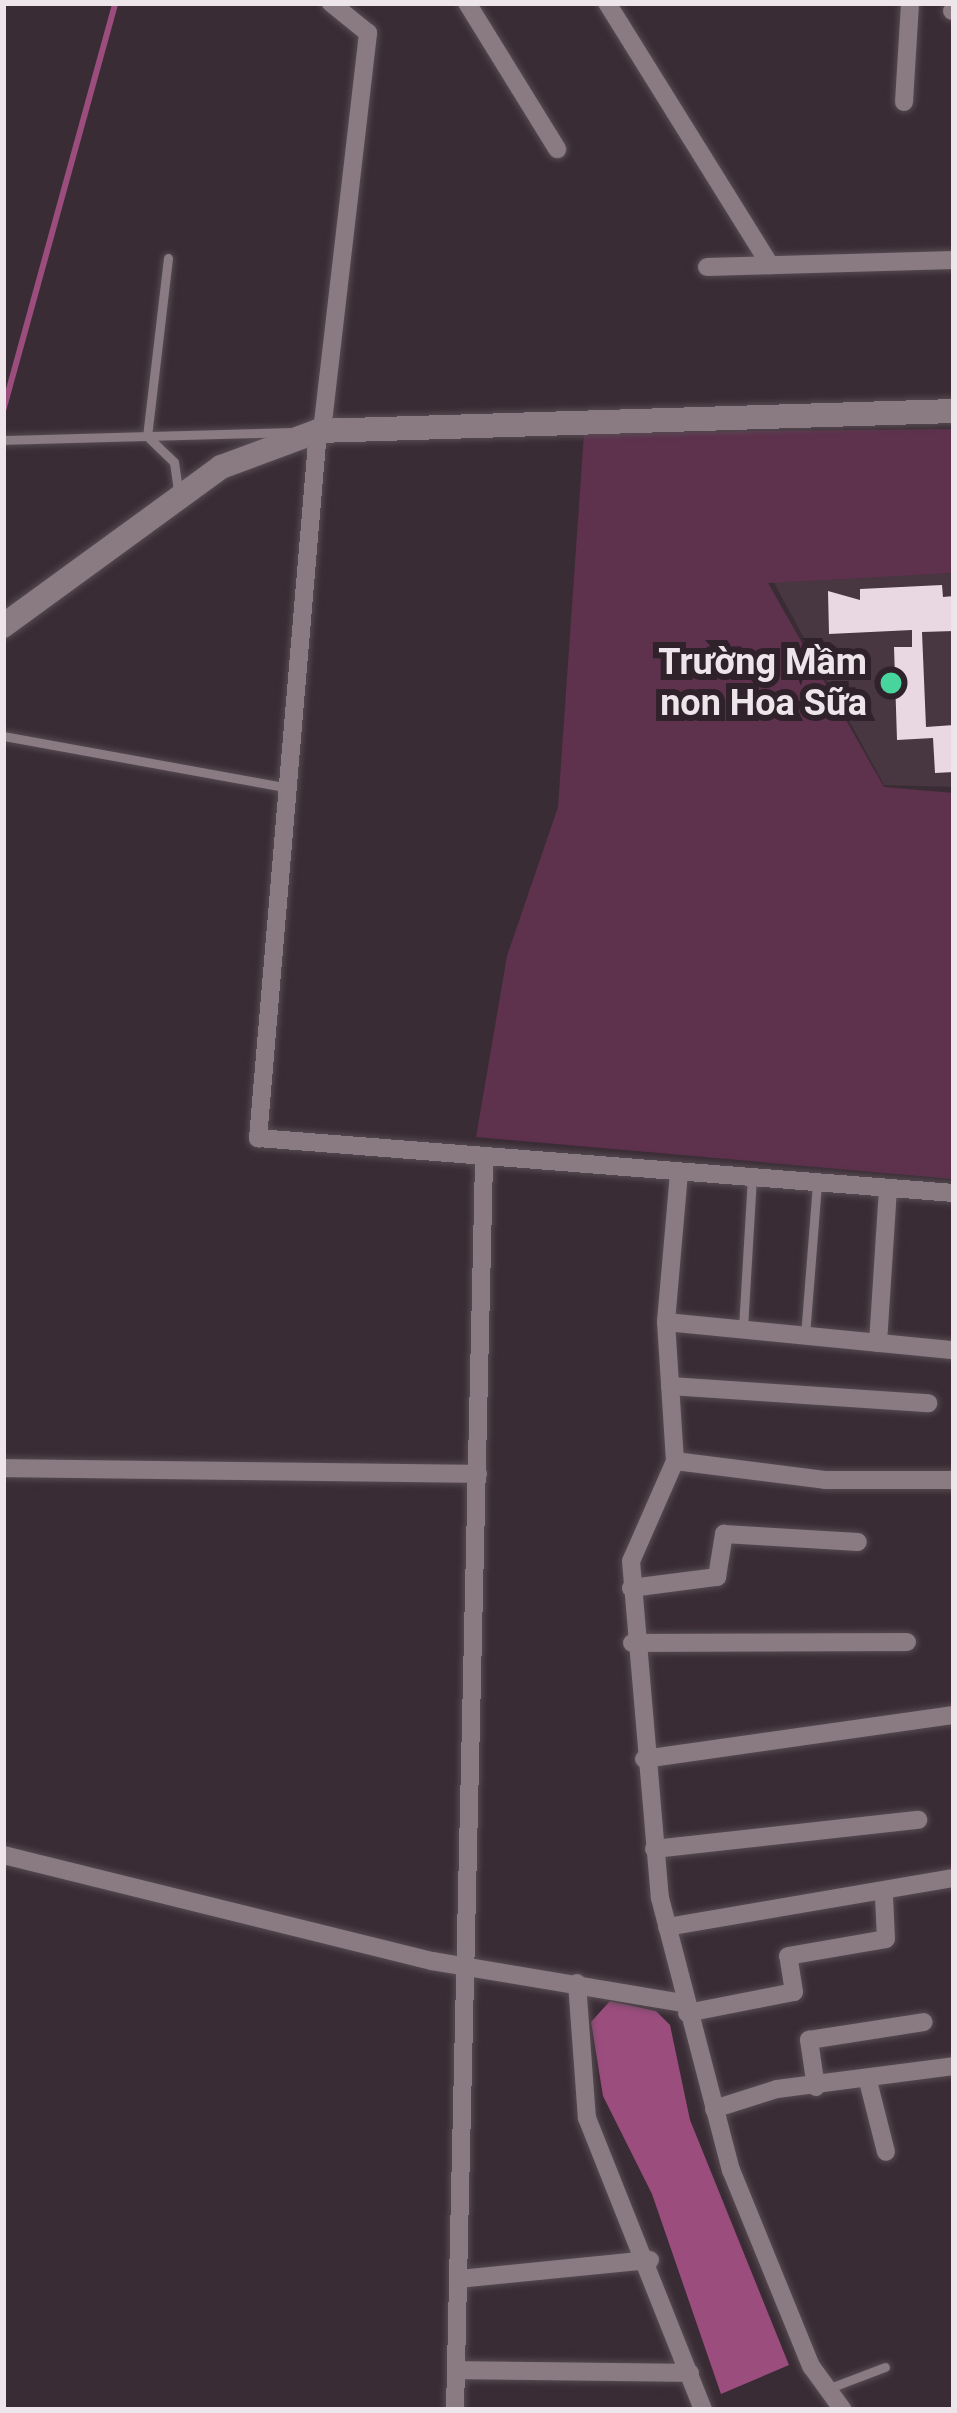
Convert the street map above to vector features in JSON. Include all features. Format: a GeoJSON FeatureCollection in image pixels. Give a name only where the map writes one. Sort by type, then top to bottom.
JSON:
{"type":"FeatureCollection","features":[{"type":"Feature","properties":{"kind":"street"},"geometry":{"type":"LineString","coordinates":[[331,3],[368,33],[320,431],[284,787],[258,1138],[954,1193]]}},
{"type":"Feature","properties":{"kind":"street"},"geometry":{"type":"LineString","coordinates":[[467,3],[557,149]]}},
{"type":"Feature","properties":{"kind":"street"},"geometry":{"type":"LineString","coordinates":[[607,3],[770,266]]}},
{"type":"Feature","properties":{"kind":"street"},"geometry":{"type":"LineString","coordinates":[[904,102],[910,3]]}},
{"type":"Feature","properties":{"kind":"street"},"geometry":{"type":"LineString","coordinates":[[706,267],[954,260]]}},
{"type":"Feature","properties":{"kind":"street"},"geometry":{"type":"LineString","coordinates":[[3,626],[176,498],[268,444],[320,431],[954,410]]}},
{"type":"Feature","properties":{"kind":"street"},"geometry":{"type":"LineString","coordinates":[[455,2410],[470,1961],[484,1158]]}},
{"type":"Feature","properties":{"kind":"street"},"geometry":{"type":"LineString","coordinates":[[679,1173],[666,1322],[675,1461],[645,1516],[631,1588],[632,1643],[654,1849],[667,1927],[714,2110],[776,2283],[827,2389],[843,2410]]}},
{"type":"Feature","properties":{"kind":"street"},"geometry":{"type":"LineString","coordinates":[[878,1343],[889,1188]]}},
{"type":"Feature","properties":{"kind":"street"},"geometry":{"type":"LineString","coordinates":[[666,1322],[954,1350]]}},
{"type":"Feature","properties":{"kind":"street"},"geometry":{"type":"LineString","coordinates":[[670,1386],[928,1403]]}},
{"type":"Feature","properties":{"kind":"street"},"geometry":{"type":"LineString","coordinates":[[675,1461],[824,1480],[954,1480]]}},
{"type":"Feature","properties":{"kind":"street"},"geometry":{"type":"LineString","coordinates":[[3,1468],[478,1474]]}},
{"type":"Feature","properties":{"kind":"street"},"geometry":{"type":"LineString","coordinates":[[631,1588],[717,1576],[724,1534],[858,1542]]}},
{"type":"Feature","properties":{"kind":"street"},"geometry":{"type":"LineString","coordinates":[[632,1643],[907,1642]]}},
{"type":"Feature","properties":{"kind":"street"},"geometry":{"type":"LineString","coordinates":[[644,1759],[954,1715]]}},
{"type":"Feature","properties":{"kind":"street"},"geometry":{"type":"LineString","coordinates":[[654,1849],[918,1820]]}},
{"type":"Feature","properties":{"kind":"street"},"geometry":{"type":"LineString","coordinates":[[3,1855],[432,1961],[470,1961],[686,2008],[794,1992],[788,1955],[886,1939],[884,1897]]}},
{"type":"Feature","properties":{"kind":"street"},"geometry":{"type":"LineString","coordinates":[[667,1927],[884,1897],[954,1878]]}},
{"type":"Feature","properties":{"kind":"street"},"geometry":{"type":"LineString","coordinates":[[577,1983],[586,2118],[650,2260],[703,2410]]}},
{"type":"Feature","properties":{"kind":"street"},"geometry":{"type":"LineString","coordinates":[[816,2086],[809,2040],[924,2022]]}},
{"type":"Feature","properties":{"kind":"street"},"geometry":{"type":"LineString","coordinates":[[714,2110],[816,2086],[954,2066]]}},
{"type":"Feature","properties":{"kind":"street"},"geometry":{"type":"LineString","coordinates":[[868,2081],[886,2152]]}},
{"type":"Feature","properties":{"kind":"street"},"geometry":{"type":"LineString","coordinates":[[459,2279],[650,2260]]}},
{"type":"Feature","properties":{"kind":"street"},"geometry":{"type":"LineString","coordinates":[[457,2370],[690,2373]]}},
{"type":"Feature","properties":{"kind":"lane"},"geometry":{"type":"LineString","coordinates":[[147,436],[168,258]]}},
{"type":"Feature","properties":{"kind":"lane"},"geometry":{"type":"LineString","coordinates":[[3,440],[320,431]]}},
{"type":"Feature","properties":{"kind":"lane"},"geometry":{"type":"LineString","coordinates":[[147,436],[174,462],[176,498]]}},
{"type":"Feature","properties":{"kind":"lane"},"geometry":{"type":"LineString","coordinates":[[3,736],[284,787]]}},
{"type":"Feature","properties":{"kind":"lane"},"geometry":{"type":"LineString","coordinates":[[742,1330],[752,1178]]}},
{"type":"Feature","properties":{"kind":"lane"},"geometry":{"type":"LineString","coordinates":[[805,1336],[817,1183]]}},
{"type":"Feature","properties":{"kind":"lane"},"geometry":{"type":"LineString","coordinates":[[827,2389],[885,2367]]}},
{"type":"Feature","properties":{"kind":"shaded area"},"geometry":{"type":"Polygon","coordinates":[[[954,429],[954,573],[768,583],[884,787],[954,793],[954,1179],[476,1137],[507,956],[558,807],[584,433],[954,429]]]}},
{"type":"Feature","properties":{"kind":"shaded area","name":"Trường Mầm non Hoa Sữa"},"geometry":{"type":"Polygon","coordinates":[[[954,573],[954,787],[884,785],[773,581],[954,573]]]}},
{"type":"Feature","properties":{"kind":"shaded area"},"geometry":{"type":"Polygon","coordinates":[[[610,2001],[656,2011],[670,2025],[690,2120],[789,2365],[721,2394],[652,2194],[603,2096],[591,2022],[610,2001]]]}},
{"type":"Feature","properties":{"kind":"building"},"geometry":{"type":"Polygon","coordinates":[[[942,585],[943,597],[954,596],[954,631],[922,632],[926,727],[954,725],[954,772],[935,773],[933,738],[897,740],[894,647],[912,647],[912,630],[829,634],[828,591],[860,600],[860,589],[942,585]]]}},
{"type":"Feature","properties":{"kind":"waterway"},"geometry":{"type":"LineString","coordinates":[[3,411],[115,3]]}},
{"type":"Feature","properties":{"kind":"place","name":"Trường Mầm non Hoa Sữa"},"geometry":{"type":"Point","coordinates":[891,683]}}]}
